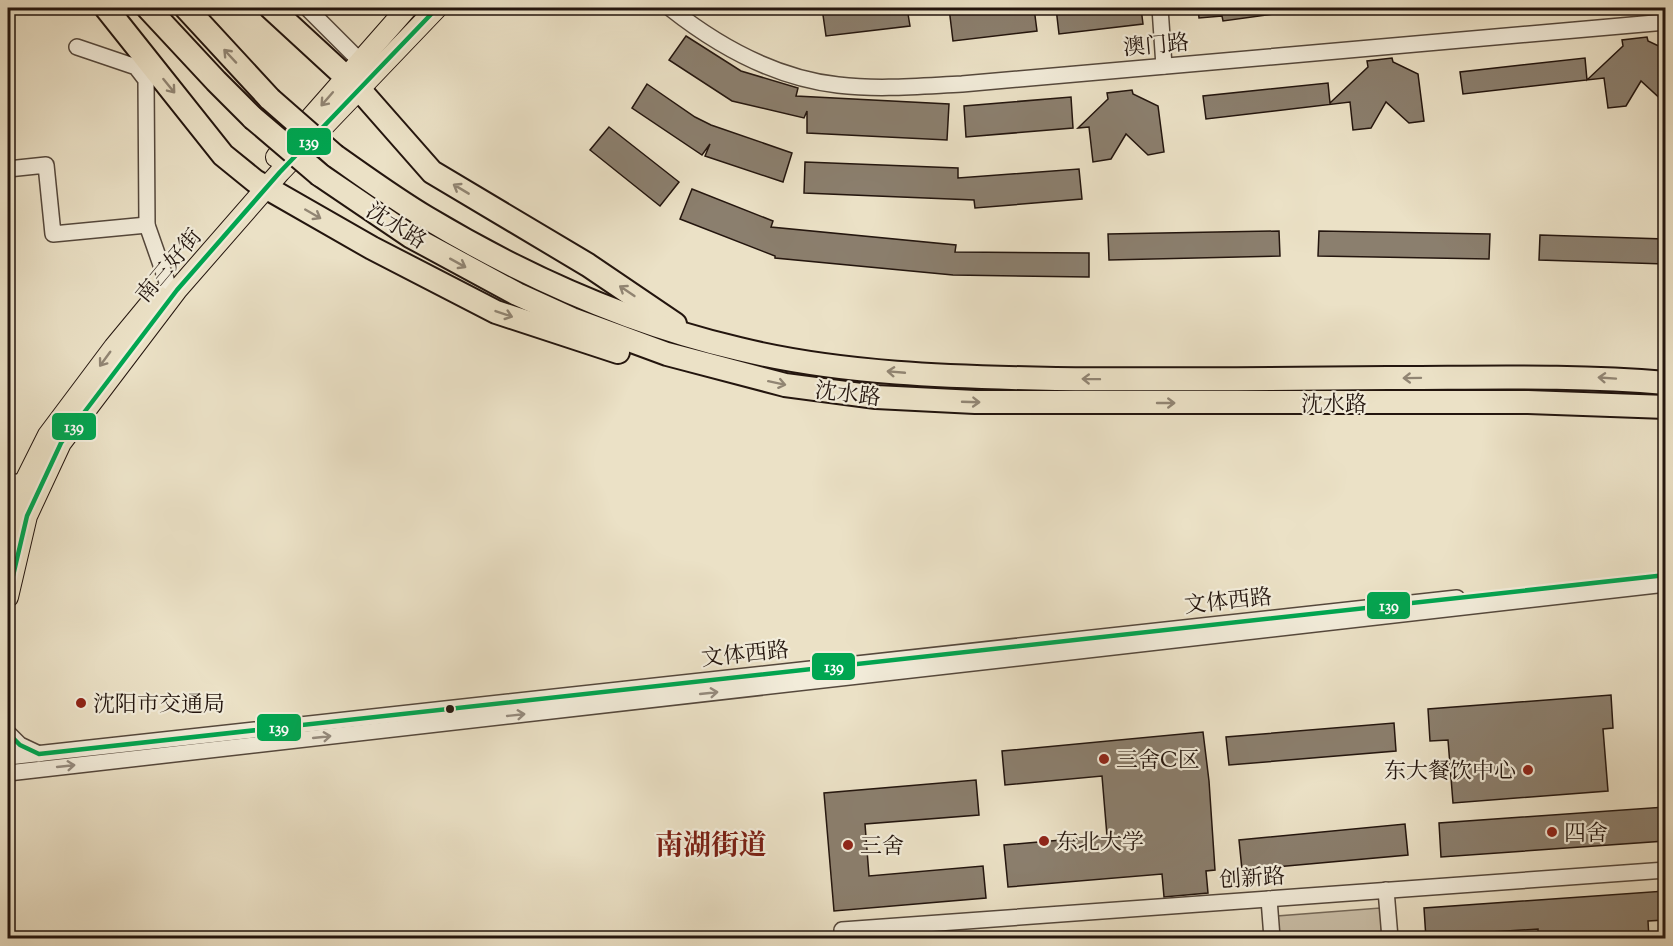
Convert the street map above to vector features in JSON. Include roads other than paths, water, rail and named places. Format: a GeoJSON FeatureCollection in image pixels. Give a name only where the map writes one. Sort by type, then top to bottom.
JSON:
{"type":"FeatureCollection","features":[{"type":"Feature","properties":{"kind":"highway"},"geometry":{"type":"LineString","coordinates":[[106,8],[223,155],[261,184],[372,248],[496,312],[639,359],[738,374]]}},
{"type":"Feature","properties":{"kind":"highway","name":"沈水路"},"geometry":{"type":"LineString","coordinates":[[148,8],[254,118],[320,175],[410,236],[517,294],[573,319],[620,338],[738,374],[806,388],[930,401],[1044,403],[1528,402],[1665,407]]}},
{"type":"Feature","properties":{"kind":"highway","name":"沈水路"},"geometry":{"type":"LineString","coordinates":[[186,8],[270,99],[335,156],[425,217],[550,285],[639,320],[738,349],[860,369],[965,376],[1136,380],[1549,376],[1665,383]]}},
{"type":"Feature","properties":{"kind":"highway"},"geometry":{"type":"LineString","coordinates":[[271,8],[355,76],[432,172],[588,265],[692,336]]}},
{"type":"Feature","properties":{"kind":"main road"},"geometry":{"type":"LineString","coordinates":[[8,528],[17,482],[48,435],[114,347],[167,282],[261,184],[355,76],[407,8]]}},
{"type":"Feature","properties":{"kind":"main road"},"geometry":{"type":"LineString","coordinates":[[355,76],[437,8]]}},
{"type":"Feature","properties":{"kind":"main road","name":"南三好街"},"geometry":{"type":"LineString","coordinates":[[8,597],[27,516],[61,443],[261,184]]}},
{"type":"Feature","properties":{"kind":"street"},"geometry":{"type":"LineString","coordinates":[[307,8],[355,76]]}},
{"type":"Feature","properties":{"kind":"street","name":"澳门路"},"geometry":{"type":"LineString","coordinates":[[670,8],[693,26],[733,51],[791,75],[837,85],[883,87],[962,84],[1665,22]]}},
{"type":"Feature","properties":{"kind":"street"},"geometry":{"type":"LineString","coordinates":[[1160,8],[1164,66]]}},
{"type":"Feature","properties":{"kind":"street"},"geometry":{"type":"LineString","coordinates":[[77,47],[136,67],[146,80],[147,225],[167,282]]}},
{"type":"Feature","properties":{"kind":"street"},"geometry":{"type":"LineString","coordinates":[[8,169],[46,165],[53,234],[147,225]]}},
{"type":"Feature","properties":{"kind":"street","name":"文体西路"},"geometry":{"type":"LineString","coordinates":[[8,757],[1665,574]]}},
{"type":"Feature","properties":{"kind":"street","name":"文体西路"},"geometry":{"type":"LineString","coordinates":[[8,773],[1665,584]]}},
{"type":"Feature","properties":{"kind":"street"},"geometry":{"type":"LineString","coordinates":[[8,733],[20,745],[39,754]]}},
{"type":"Feature","properties":{"kind":"street","name":"创新路"},"geometry":{"type":"LineString","coordinates":[[843,934],[1269,899],[1665,870]]}},
{"type":"Feature","properties":{"kind":"street"},"geometry":{"type":"LineString","coordinates":[[1386,890],[1390,939]]}},
{"type":"Feature","properties":{"kind":"street"},"geometry":{"type":"LineString","coordinates":[[1269,899],[1272,939]]}},
{"type":"Feature","properties":{"kind":"place","name":"沈阳市交通局"},"geometry":{"type":"Point","coordinates":[81,703]}},
{"type":"Feature","properties":{"kind":"place","name":"三舍C区"},"geometry":{"type":"Point","coordinates":[1104,759]}},
{"type":"Feature","properties":{"kind":"place","name":"东大餐饮中心"},"geometry":{"type":"Point","coordinates":[1528,770]}},
{"type":"Feature","properties":{"kind":"place","name":"四舍"},"geometry":{"type":"Point","coordinates":[1552,832]}},
{"type":"Feature","properties":{"kind":"place","name":"东北大学"},"geometry":{"type":"Point","coordinates":[1044,841]}},
{"type":"Feature","properties":{"kind":"place","name":"三舍"},"geometry":{"type":"Point","coordinates":[848,845]}},
{"type":"Feature","properties":{"kind":"district","name":"南湖街道"},"geometry":{"type":"Point","coordinates":[711,844]}}]}
